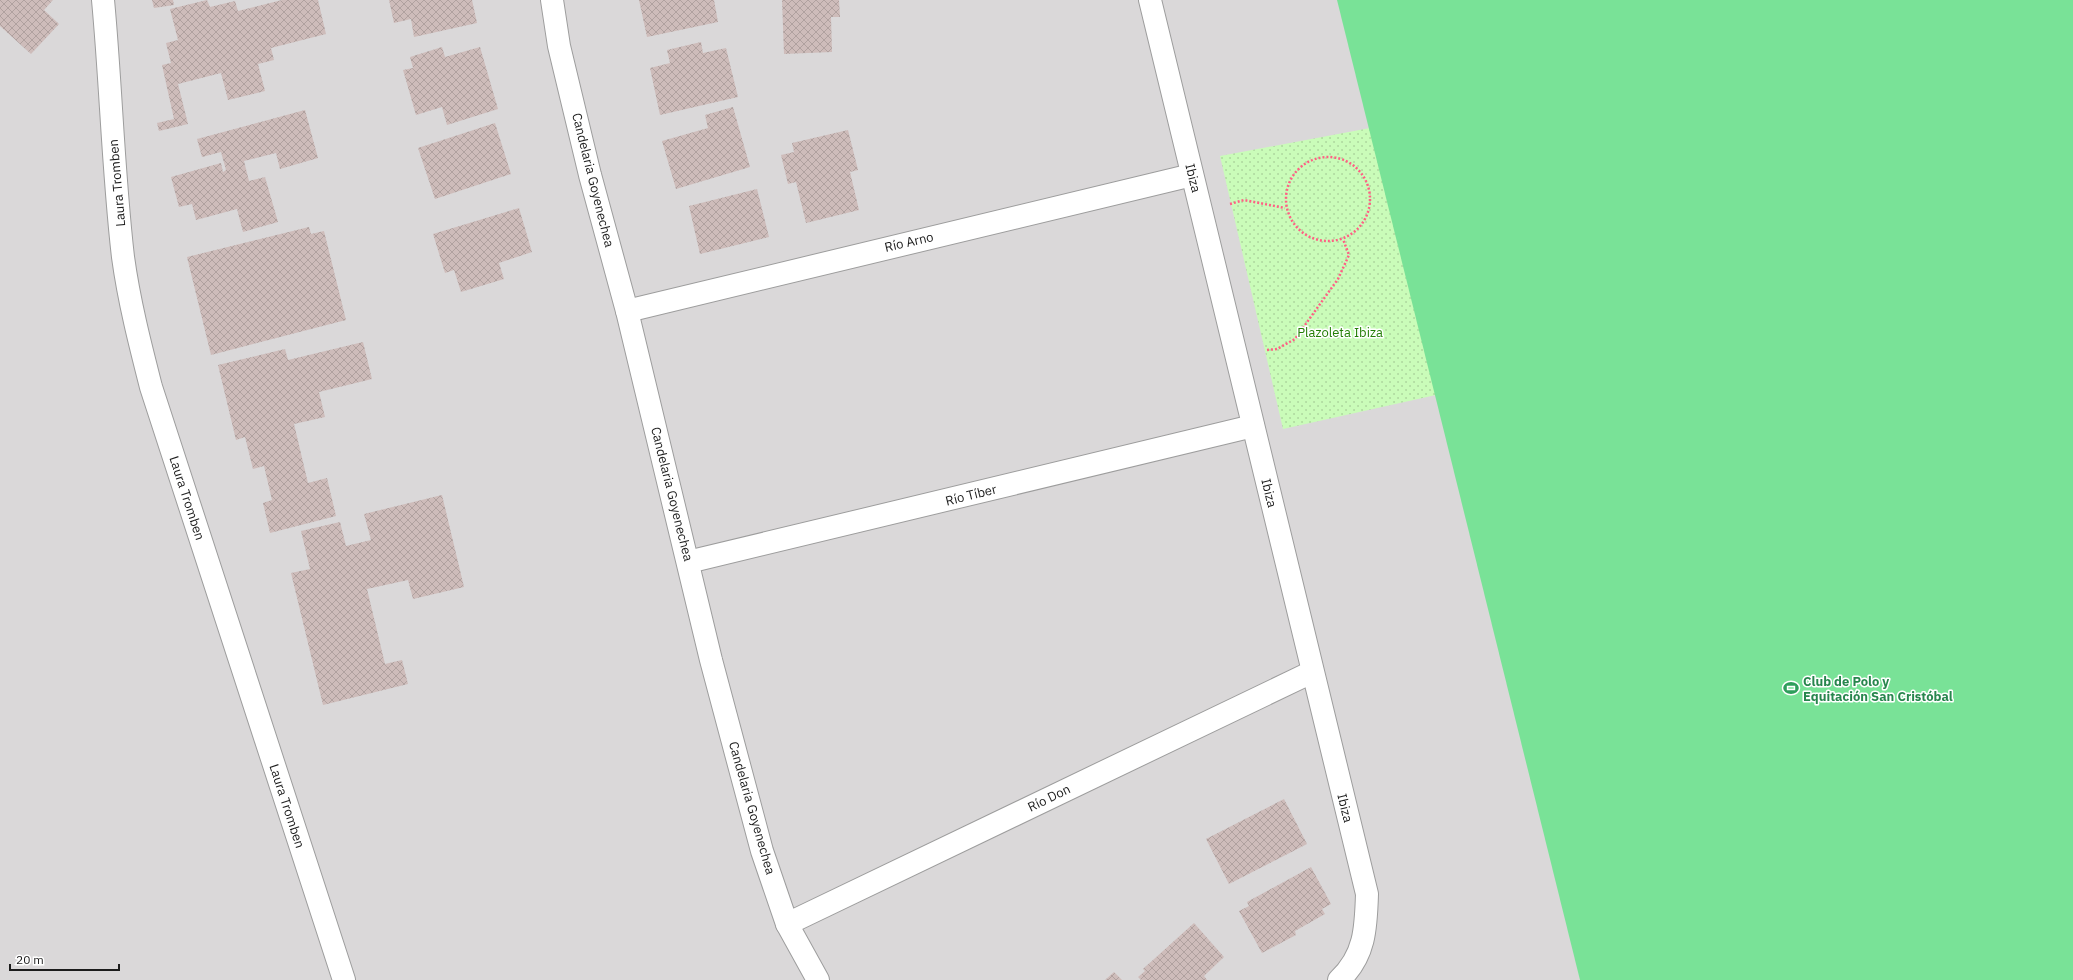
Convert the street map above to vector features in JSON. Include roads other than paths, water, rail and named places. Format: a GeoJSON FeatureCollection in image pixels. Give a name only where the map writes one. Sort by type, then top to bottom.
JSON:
{"type":"FeatureCollection","features":[{"type":"Feature","properties":{"kind":"street","name":"Laura Tromben"},"geometry":{"type":"LineString","coordinates":[[103,0],[117,201],[124,258],[135,322],[151,387],[344,980]]}},
{"type":"Feature","properties":{"kind":"street","name":"Candelaria Goyenechea"},"geometry":{"type":"LineString","coordinates":[[552,0],[563,61],[590,175],[627,311],[713,668],[762,851],[786,924],[818,980]]}},
{"type":"Feature","properties":{"kind":"street","name":"Ibiza"},"geometry":{"type":"LineString","coordinates":[[1150,0],[1367,894],[1366,923],[1362,947],[1349,971],[1339,980]]}},
{"type":"Feature","properties":{"kind":"street","name":"Río Arno"},"geometry":{"type":"LineString","coordinates":[[627,311],[1192,175]]}},
{"type":"Feature","properties":{"kind":"street","name":"Río Tíber"},"geometry":{"type":"LineString","coordinates":[[688,562],[1253,426]]}},
{"type":"Feature","properties":{"kind":"street","name":"Río Don"},"geometry":{"type":"LineString","coordinates":[[786,924],[1312,672]]}},
{"type":"Feature","properties":{"kind":"place","name":"Club de Polo y Equitación San Cristóbal"},"geometry":{"type":"Point","coordinates":[1791,688]}},
{"type":"Feature","properties":{"kind":"park label","name":"Plazoleta Ibiza"},"geometry":{"type":"Point","coordinates":[1340,332]}}]}
